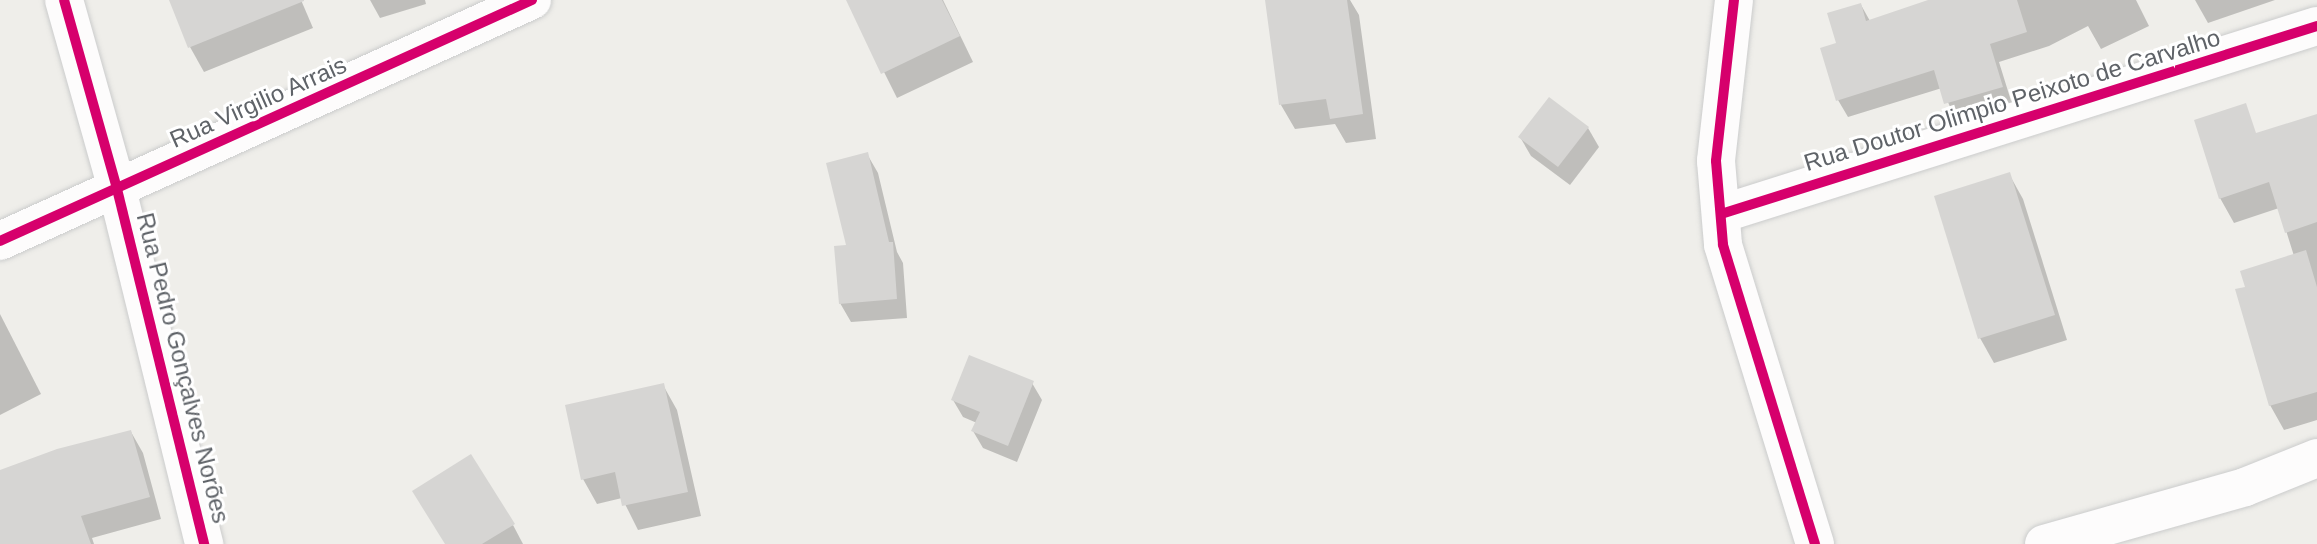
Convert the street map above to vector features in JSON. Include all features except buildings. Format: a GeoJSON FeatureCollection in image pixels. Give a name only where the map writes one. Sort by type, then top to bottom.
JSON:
{"type":"FeatureCollection","features":[{"type":"Feature","properties":{"kind":"street","name":"Rua Pedro Gonçalves Norões"},"geometry":{"type":"LineString","coordinates":[[64,0],[117,189],[204,544]]}},
{"type":"Feature","properties":{"kind":"street","name":"Rua Virgilio Arrais"},"geometry":{"type":"LineString","coordinates":[[0,241],[532,0]]}},
{"type":"Feature","properties":{"kind":"street"},"geometry":{"type":"LineString","coordinates":[[1734,0],[1716,161],[1723,246],[1815,544]]}},
{"type":"Feature","properties":{"kind":"street","name":"Rua Doutor Olimpio Peixoto de Carvalho"},"geometry":{"type":"LineString","coordinates":[[1721,214],[2317,26]]}},
{"type":"Feature","properties":{"kind":"street"},"geometry":{"type":"LineString","coordinates":[[2044,544],[2245,487],[2317,458]]}},
{"type":"Feature","properties":{"kind":"cycle path"},"geometry":{"type":"LineString","coordinates":[[64,0],[117,189],[204,544]]}},
{"type":"Feature","properties":{"kind":"cycle path"},"geometry":{"type":"LineString","coordinates":[[0,241],[532,0]]}},
{"type":"Feature","properties":{"kind":"cycle path"},"geometry":{"type":"LineString","coordinates":[[1734,0],[1716,161],[1723,245],[1815,544]]}},
{"type":"Feature","properties":{"kind":"cycle path"},"geometry":{"type":"LineString","coordinates":[[1721,214],[2317,26]]}}]}
